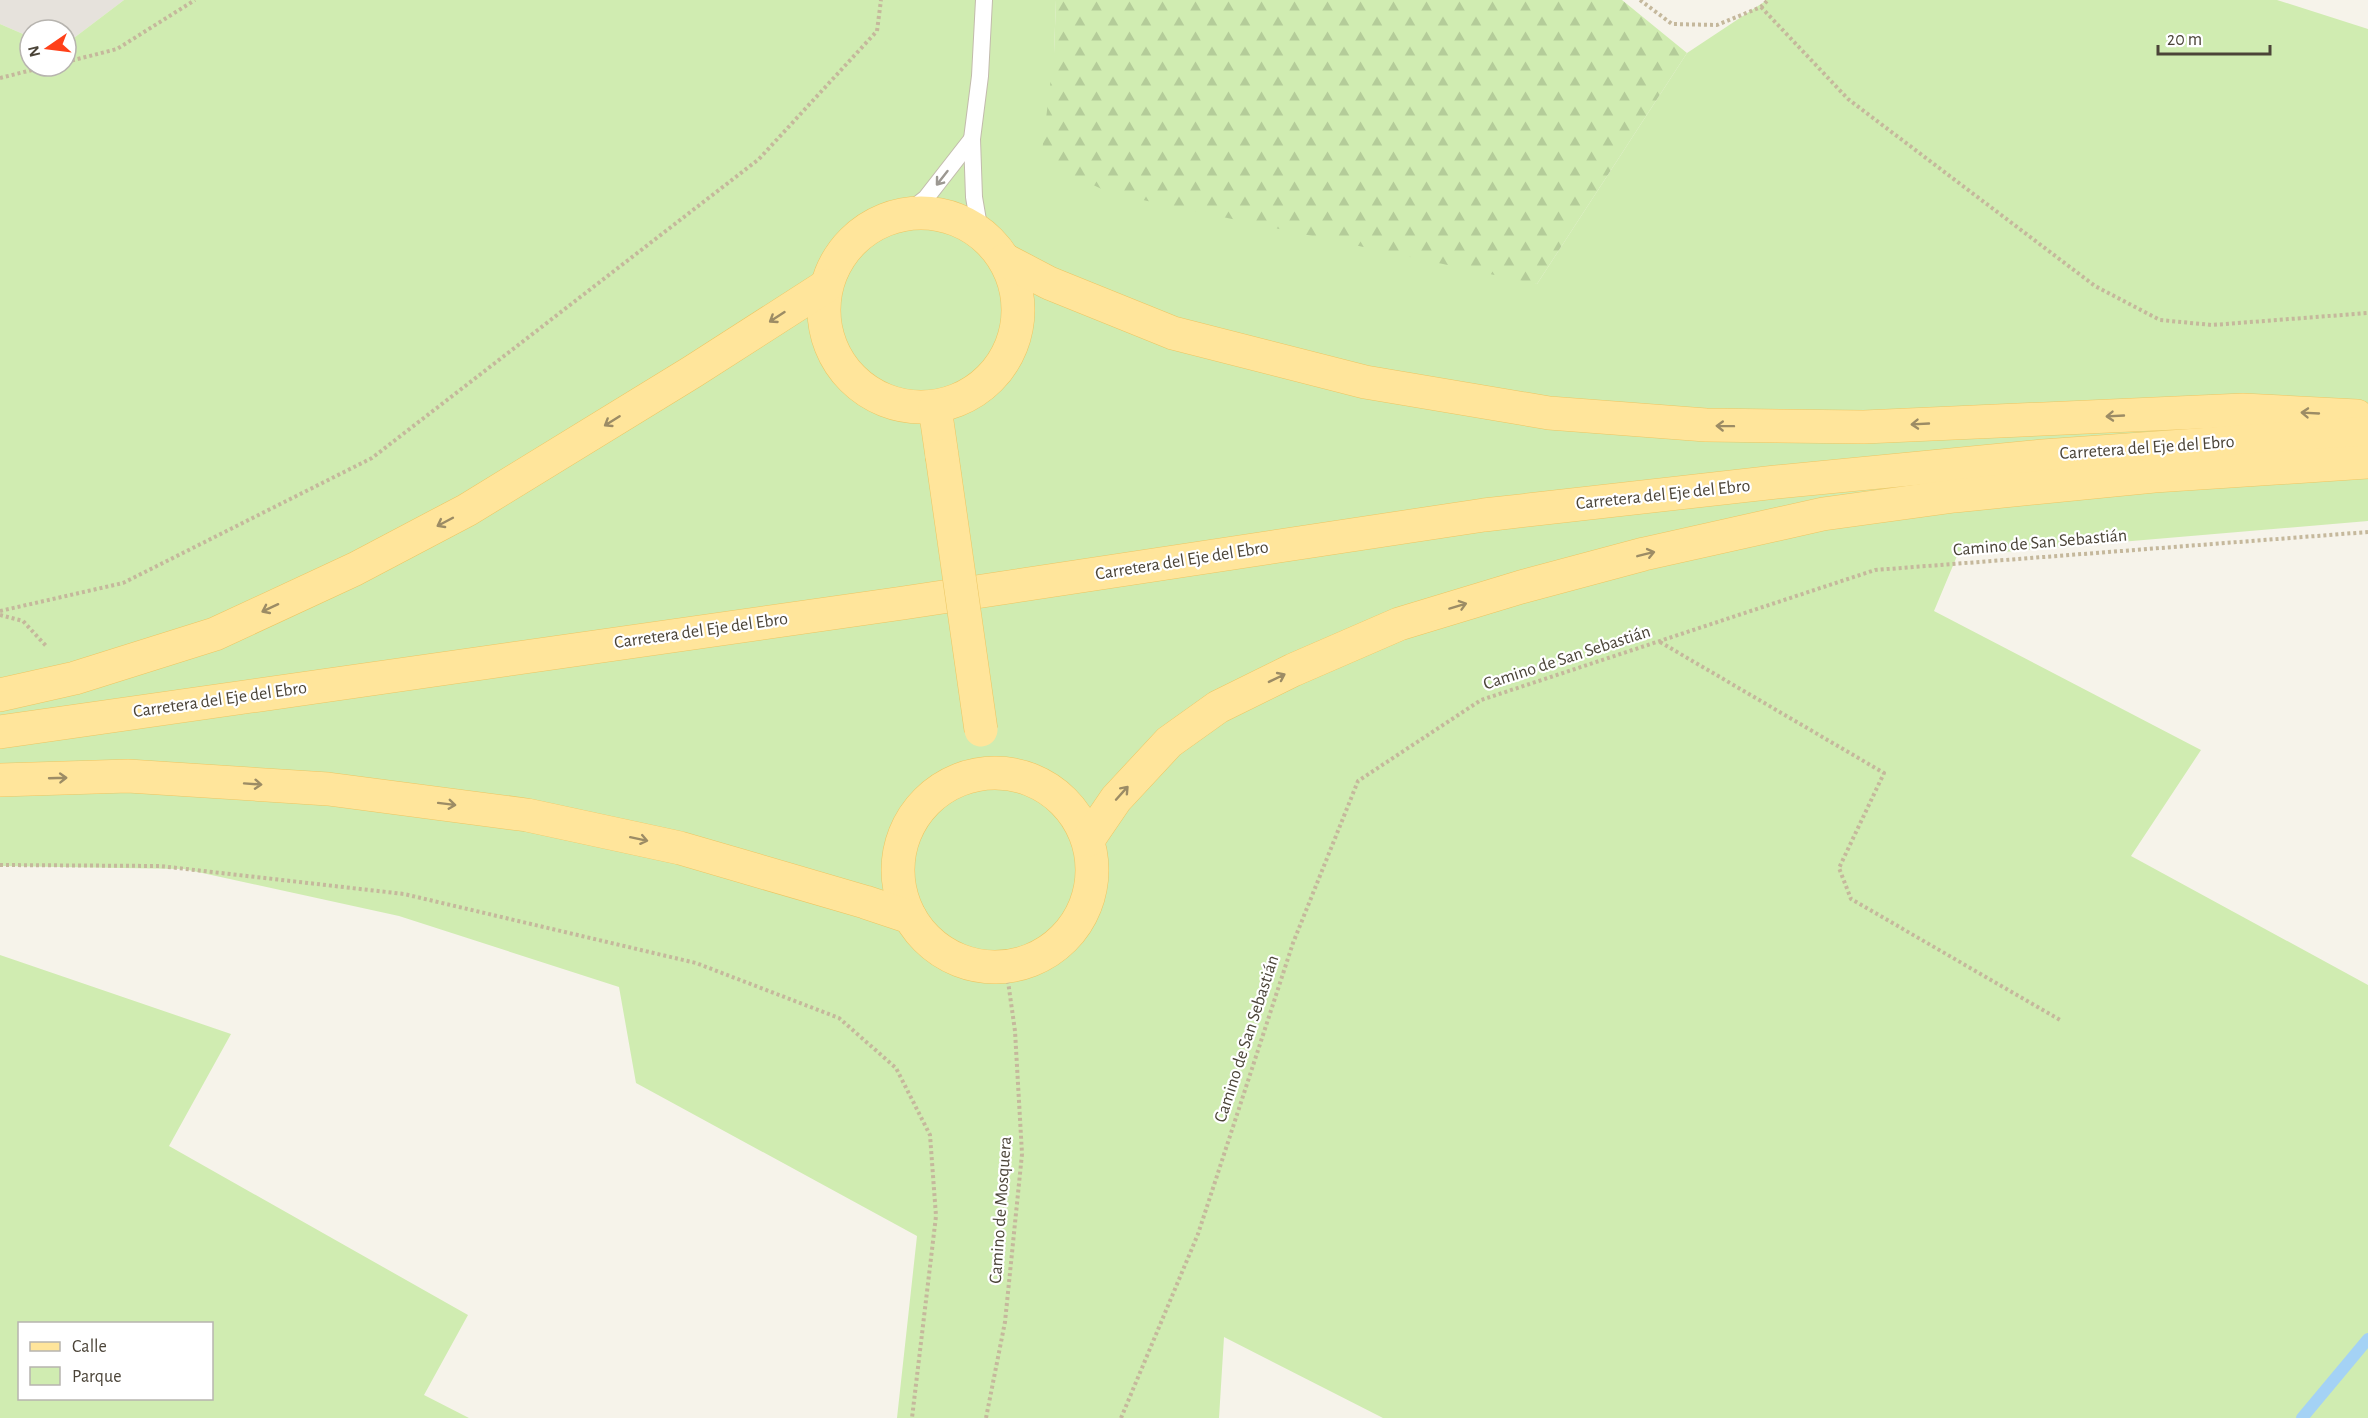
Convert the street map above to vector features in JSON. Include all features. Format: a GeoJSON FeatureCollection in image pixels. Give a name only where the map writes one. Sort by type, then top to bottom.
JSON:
{"type":"FeatureCollection","features":[{"type":"Feature","properties":{"kind":"main road"},"geometry":{"type":"LineString","coordinates":[[907,213],[933,213],[957,219],[980,232],[1005,260],[1017,290],[1018,322],[1009,352],[991,379],[965,398],[935,408],[903,407],[873,396],[848,376],[831,349],[823,318],[826,286],[837,259],[855,237],[880,221],[907,213]]}},
{"type":"Feature","properties":{"kind":"main road"},"geometry":{"type":"LineString","coordinates":[[1005,260],[1049,283],[1173,333],[1365,382],[1549,413],[1706,425],[1852,427],[2243,410],[2368,417]]}},
{"type":"Feature","properties":{"kind":"main road"},"geometry":{"type":"LineString","coordinates":[[0,695],[75,678],[215,634],[355,569],[467,510],[692,372],[826,286]]}},
{"type":"Feature","properties":{"kind":"main road"},"geometry":{"type":"LineString","coordinates":[[935,408],[988,772]]}},
{"type":"Feature","properties":{"kind":"main road","name":"Carretera del Eje del Ebro"},"geometry":{"type":"LineString","coordinates":[[0,732],[926,599],[1484,515],[1776,482],[2032,457],[2368,433]]}},
{"type":"Feature","properties":{"kind":"main road"},"geometry":{"type":"LineString","coordinates":[[1088,840],[1116,799],[1169,742],[1218,707],[1293,670],[1399,624],[1521,587],[1644,554],[1823,514],[1954,496],[2131,478],[2368,462]]}},
{"type":"Feature","properties":{"kind":"main road"},"geometry":{"type":"LineString","coordinates":[[988,772],[1017,775],[1048,788],[1072,811],[1088,840],[1091,878],[1088,897],[1077,923],[1058,944],[1034,960],[1006,967],[978,966],[950,957],[928,940],[910,917],[900,888],[899,856],[909,826],[927,800],[953,782],[988,772]]}},
{"type":"Feature","properties":{"kind":"main road"},"geometry":{"type":"LineString","coordinates":[[0,780],[128,776],[328,789],[527,815],[680,848],[910,917]]}},
{"type":"Feature","properties":{"kind":"lane"},"geometry":{"type":"LineString","coordinates":[[980,232],[974,197],[972,139],[980,76],[984,0]]}},
{"type":"Feature","properties":{"kind":"lane"},"geometry":{"type":"LineString","coordinates":[[907,213],[926,198],[972,139]]}},
{"type":"Feature","properties":{"kind":"path"},"geometry":{"type":"LineString","coordinates":[[78,59],[117,49],[195,0]]}},
{"type":"Feature","properties":{"kind":"path"},"geometry":{"type":"LineString","coordinates":[[0,613],[123,583],[372,458],[759,159],[877,31],[881,0]]}},
{"type":"Feature","properties":{"kind":"path"},"geometry":{"type":"LineString","coordinates":[[1640,0],[1672,24],[1717,25],[1761,7],[1768,0]]}},
{"type":"Feature","properties":{"kind":"path"},"geometry":{"type":"LineString","coordinates":[[1761,7],[1848,99],[2096,286],[2160,320],[2212,325],[2368,313]]}},
{"type":"Feature","properties":{"kind":"path"},"geometry":{"type":"LineString","coordinates":[[0,78],[18,74]]}},
{"type":"Feature","properties":{"kind":"path","name":"Camino de San Sebastián"},"geometry":{"type":"LineString","coordinates":[[1121,1418],[1198,1234],[1293,943],[1358,781],[1481,700],[1875,570],[2368,532]]}},
{"type":"Feature","properties":{"kind":"path"},"geometry":{"type":"LineString","coordinates":[[0,613],[23,621],[48,648],[54,682]]}},
{"type":"Feature","properties":{"kind":"path"},"geometry":{"type":"LineString","coordinates":[[1659,641],[1884,773],[1839,868],[1851,899],[2062,1021]]}},
{"type":"Feature","properties":{"kind":"path"},"geometry":{"type":"LineString","coordinates":[[0,865],[160,866],[404,894],[696,963],[839,1018],[896,1068],[930,1135],[936,1216],[912,1418]]}},
{"type":"Feature","properties":{"kind":"path","name":"Camino de Mosquera"},"geometry":{"type":"LineString","coordinates":[[986,1418],[1005,1322],[1022,1154],[1015,1031],[1006,967]]}},
{"type":"Feature","properties":{"kind":"shaded area"},"geometry":{"type":"Polygon","coordinates":[[[0,0],[124,0],[78,35],[78,18],[18,18],[18,32],[0,24],[0,0]]]}},
{"type":"Feature","properties":{"kind":"green space"},"geometry":{"type":"Polygon","coordinates":[[[124,0],[1056,0],[1054,53],[1537,284],[1687,53],[1767,0],[2277,0],[2368,29],[2368,521],[1957,556],[1934,611],[2201,750],[2131,856],[2368,985],[2368,1418],[1383,1418],[1224,1337],[1219,1418],[897,1418],[917,1236],[636,1083],[619,987],[399,916],[184,869],[0,866],[0,24],[18,32],[18,78],[78,78],[78,35],[124,0]]]}},
{"type":"Feature","properties":{"kind":"green space"},"geometry":{"type":"Polygon","coordinates":[[[1056,0],[1622,0],[1687,53],[1537,284],[1110,193],[1041,160],[1054,53],[1056,0]]]}},
{"type":"Feature","properties":{"kind":"green space"},"geometry":{"type":"Polygon","coordinates":[[[0,955],[231,1034],[169,1146],[468,1315],[424,1395],[469,1418],[0,1418],[0,955]]]}},
{"type":"Feature","properties":{"kind":"waterway"},"geometry":{"type":"LineString","coordinates":[[2302,1418],[2368,1339]]}}]}
